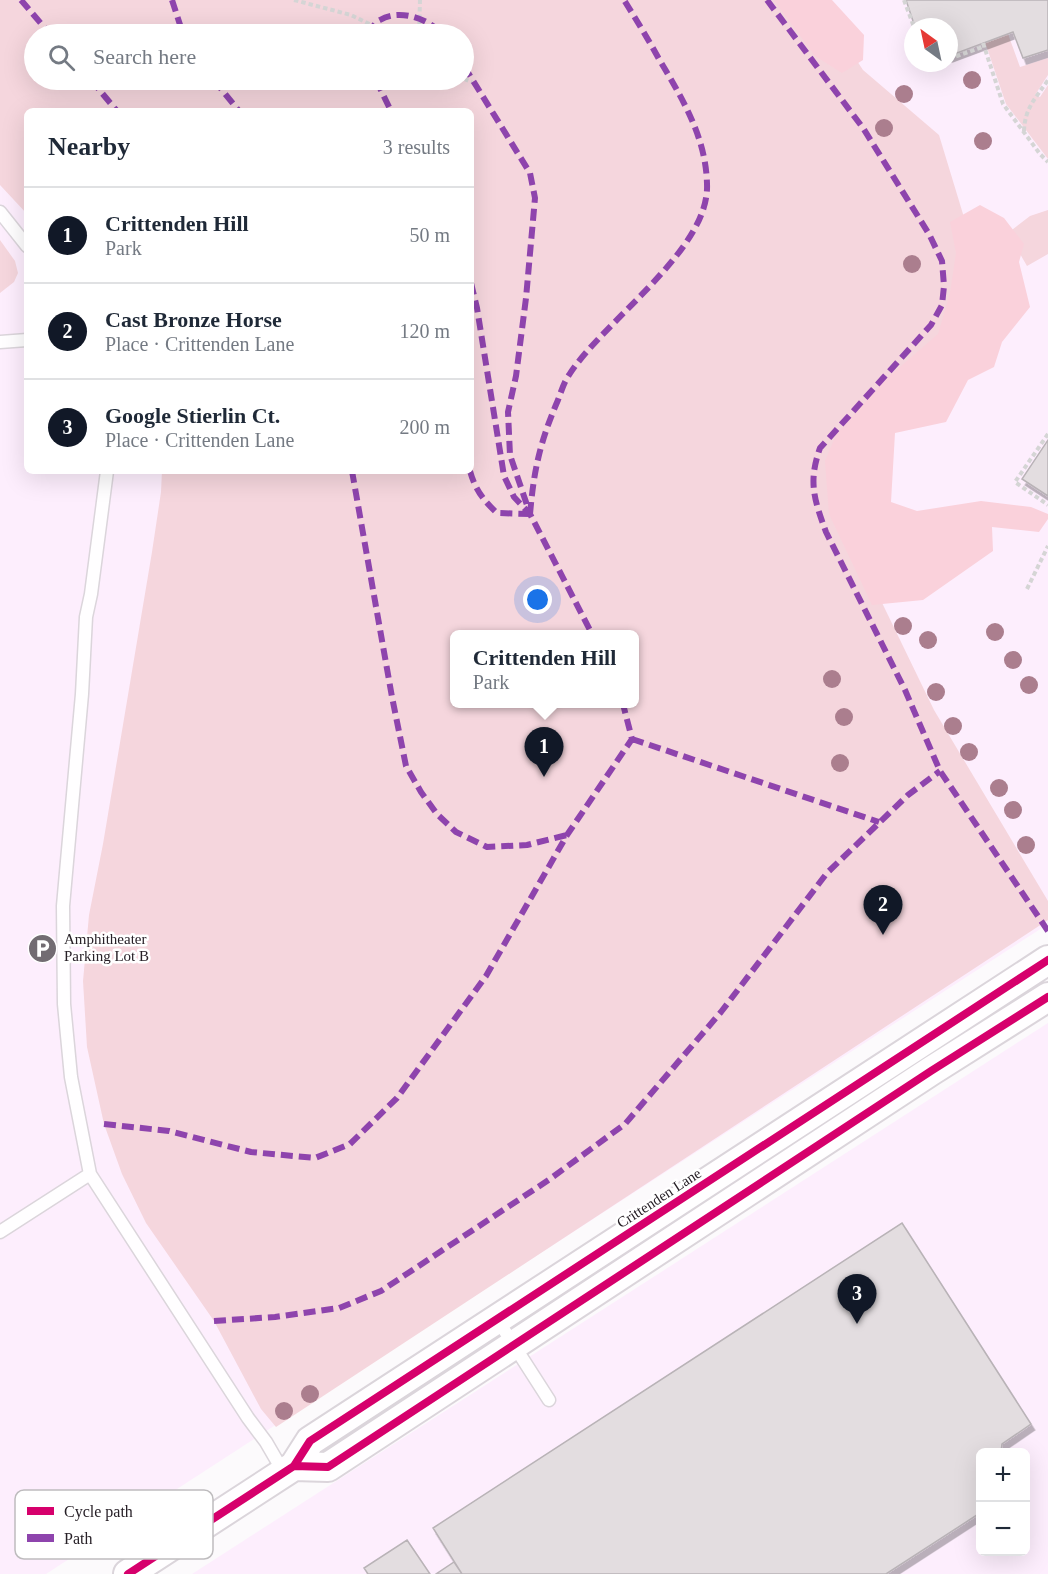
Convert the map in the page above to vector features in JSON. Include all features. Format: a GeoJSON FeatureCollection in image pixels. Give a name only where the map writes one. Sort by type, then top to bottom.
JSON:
{"type":"FeatureCollection","features":[{"type":"Feature","properties":{"kind":"street","name":"Crittenden Lane"},"geometry":{"type":"LineString","coordinates":[[213,1519],[289,1469],[310,1441],[1048,960]]}},
{"type":"Feature","properties":{"kind":"street"},"geometry":{"type":"LineString","coordinates":[[289,1469],[328,1467],[931,1071],[1048,998]]}},
{"type":"Feature","properties":{"kind":"street","name":"Crittenden Lane"},"geometry":{"type":"LineString","coordinates":[[128,1574],[151,1559]]}},
{"type":"Feature","properties":{"kind":"lane"},"geometry":{"type":"LineString","coordinates":[[0,212],[24,242]]}},
{"type":"Feature","properties":{"kind":"lane"},"geometry":{"type":"LineString","coordinates":[[0,342],[24,340]]}},
{"type":"Feature","properties":{"kind":"lane"},"geometry":{"type":"LineString","coordinates":[[107,474],[86,617],[82,694],[63,906],[64,1004],[71,1077],[90,1174],[248,1418],[289,1469]]}},
{"type":"Feature","properties":{"kind":"lane"},"geometry":{"type":"LineString","coordinates":[[0,1232],[90,1174]]}},
{"type":"Feature","properties":{"kind":"lane"},"geometry":{"type":"LineString","coordinates":[[497,1319],[549,1400]]}},
{"type":"Feature","properties":{"kind":"path"},"geometry":{"type":"LineString","coordinates":[[294,0],[351,15],[369,24]]}},
{"type":"Feature","properties":{"kind":"path"},"geometry":{"type":"LineString","coordinates":[[419,24],[420,0]]}},
{"type":"Feature","properties":{"kind":"path"},"geometry":{"type":"LineString","coordinates":[[904,0],[911,18]]}},
{"type":"Feature","properties":{"kind":"path"},"geometry":{"type":"LineString","coordinates":[[958,55],[984,44],[1004,104],[1048,162]]}},
{"type":"Feature","properties":{"kind":"path"},"geometry":{"type":"LineString","coordinates":[[1023,132],[1024,116],[1048,80]]}},
{"type":"Feature","properties":{"kind":"path"},"geometry":{"type":"LineString","coordinates":[[1048,434],[1015,482],[1048,505]]}},
{"type":"Feature","properties":{"kind":"path"},"geometry":{"type":"LineString","coordinates":[[1027,589],[1048,546]]}},
{"type":"Feature","properties":{"kind":"shaded area"},"geometry":{"type":"Polygon","coordinates":[[[0,0],[1048,0],[1048,924],[175,1490],[15,1490],[15,1559],[69,1559],[46,1574],[0,1574],[0,0]]]}},
{"type":"Feature","properties":{"kind":"shaded area"},"geometry":{"type":"Polygon","coordinates":[[[0,0],[817,0],[863,70],[939,135],[980,270],[837,510],[934,710],[1048,901],[1048,920],[276,1427],[261,1409],[214,1321],[146,1223],[122,1174],[104,1124],[87,1047],[83,981],[89,915],[152,552],[162,474],[474,474],[474,108],[24,108],[24,211],[0,185],[0,0]]]}},
{"type":"Feature","properties":{"kind":"shaded area"},"geometry":{"type":"Polygon","coordinates":[[[774,0],[832,0],[864,35],[863,60],[842,73],[815,56],[774,0]]]}},
{"type":"Feature","properties":{"kind":"shaded area"},"geometry":{"type":"Polygon","coordinates":[[[1008,34],[1020,67],[1048,58],[1048,75],[1035,95],[1040,97],[1048,85],[1048,159],[1006,104],[985,42],[1008,34]]]}},
{"type":"Feature","properties":{"kind":"shaded area"},"geometry":{"type":"Polygon","coordinates":[[[980,205],[1004,218],[1024,244],[1019,262],[1030,307],[1002,342],[994,367],[968,380],[946,422],[895,433],[891,502],[917,511],[981,501],[1031,507],[1048,514],[1048,519],[1039,532],[992,527],[993,551],[923,600],[872,605],[829,514],[825,461],[836,435],[886,379],[938,334],[950,293],[956,253],[950,222],[980,205]]]}},
{"type":"Feature","properties":{"kind":"shaded area"},"geometry":{"type":"Polygon","coordinates":[[[1048,210],[1048,254],[1027,266],[1008,233],[1030,216],[1048,210]]]}},
{"type":"Feature","properties":{"kind":"shaded area"},"geometry":{"type":"Polygon","coordinates":[[[0,240],[15,261],[18,273],[14,282],[0,293],[0,240]]]}},
{"type":"Feature","properties":{"kind":"shaded area"},"geometry":{"type":"Polygon","coordinates":[[[1048,1023],[1048,1574],[192,1574],[1048,1023]]]}},
{"type":"Feature","properties":{"kind":"building"},"geometry":{"type":"Polygon","coordinates":[[[906,0],[1048,0],[1048,50],[1023,58],[1013,32],[958,53],[958,18],[912,18],[906,0]]]}},
{"type":"Feature","properties":{"kind":"building"},"geometry":{"type":"Polygon","coordinates":[[[1048,440],[1048,496],[1022,479],[1048,440]]]}},
{"type":"Feature","properties":{"kind":"building"},"geometry":{"type":"Polygon","coordinates":[[[902,1223],[1031,1424],[1002,1444],[1002,1448],[976,1448],[976,1516],[886,1574],[462,1574],[433,1528],[902,1223]]]}},
{"type":"Feature","properties":{"kind":"building"},"geometry":{"type":"Polygon","coordinates":[[[407,1540],[430,1574],[368,1574],[364,1568],[407,1540]]]}},
{"type":"Feature","properties":{"kind":"building"},"geometry":{"type":"Polygon","coordinates":[[[454,1562],[462,1574],[436,1574],[454,1562]]]}},
{"type":"Feature","properties":{"kind":"marked path"},"geometry":{"type":"LineString","coordinates":[[21,0],[41,24]]}},
{"type":"Feature","properties":{"kind":"marked path"},"geometry":{"type":"LineString","coordinates":[[172,0],[180,24]]}},
{"type":"Feature","properties":{"kind":"marked path"},"geometry":{"type":"LineString","coordinates":[[530,514],[542,443],[567,378],[585,354],[674,259],[691,234],[703,209],[707,184],[706,167],[697,134],[676,88],[624,0]]}},
{"type":"Feature","properties":{"kind":"marked path"},"geometry":{"type":"LineString","coordinates":[[767,0],[863,128],[929,234],[942,261],[944,286],[942,305],[931,325],[820,448],[813,481],[818,510],[826,532],[905,690],[940,771],[1048,931]]}},
{"type":"Feature","properties":{"kind":"marked path"},"geometry":{"type":"LineString","coordinates":[[375,24],[396,15],[413,17],[430,24]]}},
{"type":"Feature","properties":{"kind":"marked path"},"geometry":{"type":"LineString","coordinates":[[474,82],[530,173],[535,198],[526,298],[516,376],[508,412],[510,455],[528,508]]}},
{"type":"Feature","properties":{"kind":"marked path"},"geometry":{"type":"LineString","coordinates":[[99,90],[114,108]]}},
{"type":"Feature","properties":{"kind":"marked path"},"geometry":{"type":"LineString","coordinates":[[222,90],[237,108]]}},
{"type":"Feature","properties":{"kind":"marked path"},"geometry":{"type":"LineString","coordinates":[[381,90],[390,108]]}},
{"type":"Feature","properties":{"kind":"marked path"},"geometry":{"type":"LineString","coordinates":[[474,296],[504,476],[514,497],[530,514],[590,630]]}},
{"type":"Feature","properties":{"kind":"marked path"},"geometry":{"type":"LineString","coordinates":[[353,474],[406,766],[421,792],[437,814],[456,832],[487,847],[527,845],[567,835]]}},
{"type":"Feature","properties":{"kind":"marked path"},"geometry":{"type":"LineString","coordinates":[[471,474],[480,494],[497,513],[530,514]]}},
{"type":"Feature","properties":{"kind":"marked path"},"geometry":{"type":"LineString","coordinates":[[104,1124],[169,1131],[251,1152],[315,1158],[350,1144],[397,1098],[486,976],[567,835],[632,739],[624,708]]}},
{"type":"Feature","properties":{"kind":"marked path"},"geometry":{"type":"LineString","coordinates":[[632,739],[879,822]]}},
{"type":"Feature","properties":{"kind":"marked path"},"geometry":{"type":"LineString","coordinates":[[214,1321],[275,1317],[339,1308],[381,1291],[550,1179],[625,1124],[721,1012],[827,873],[908,795],[940,771]]}},
{"type":"Feature","properties":{"kind":"cycle path"},"geometry":{"type":"LineString","coordinates":[[213,1519],[294,1466],[310,1441],[1048,960]]}},
{"type":"Feature","properties":{"kind":"cycle path"},"geometry":{"type":"LineString","coordinates":[[294,1466],[328,1467],[931,1071],[1048,997]]}},
{"type":"Feature","properties":{"kind":"cycle path"},"geometry":{"type":"LineString","coordinates":[[128,1574],[151,1559]]}},
{"type":"Feature","properties":{"kind":"place","name":"Crittenden Hill"},"geometry":{"type":"Point","coordinates":[544,777]}},
{"type":"Feature","properties":{"kind":"place","name":"Cast Bronze Horse"},"geometry":{"type":"Point","coordinates":[883,935]}},
{"type":"Feature","properties":{"kind":"place","name":"Amphitheater Parking Lot B"},"geometry":{"type":"Point","coordinates":[43,948]}},
{"type":"Feature","properties":{"kind":"place","name":"Google Stierlin Ct."},"geometry":{"type":"Point","coordinates":[857,1324]}}]}
